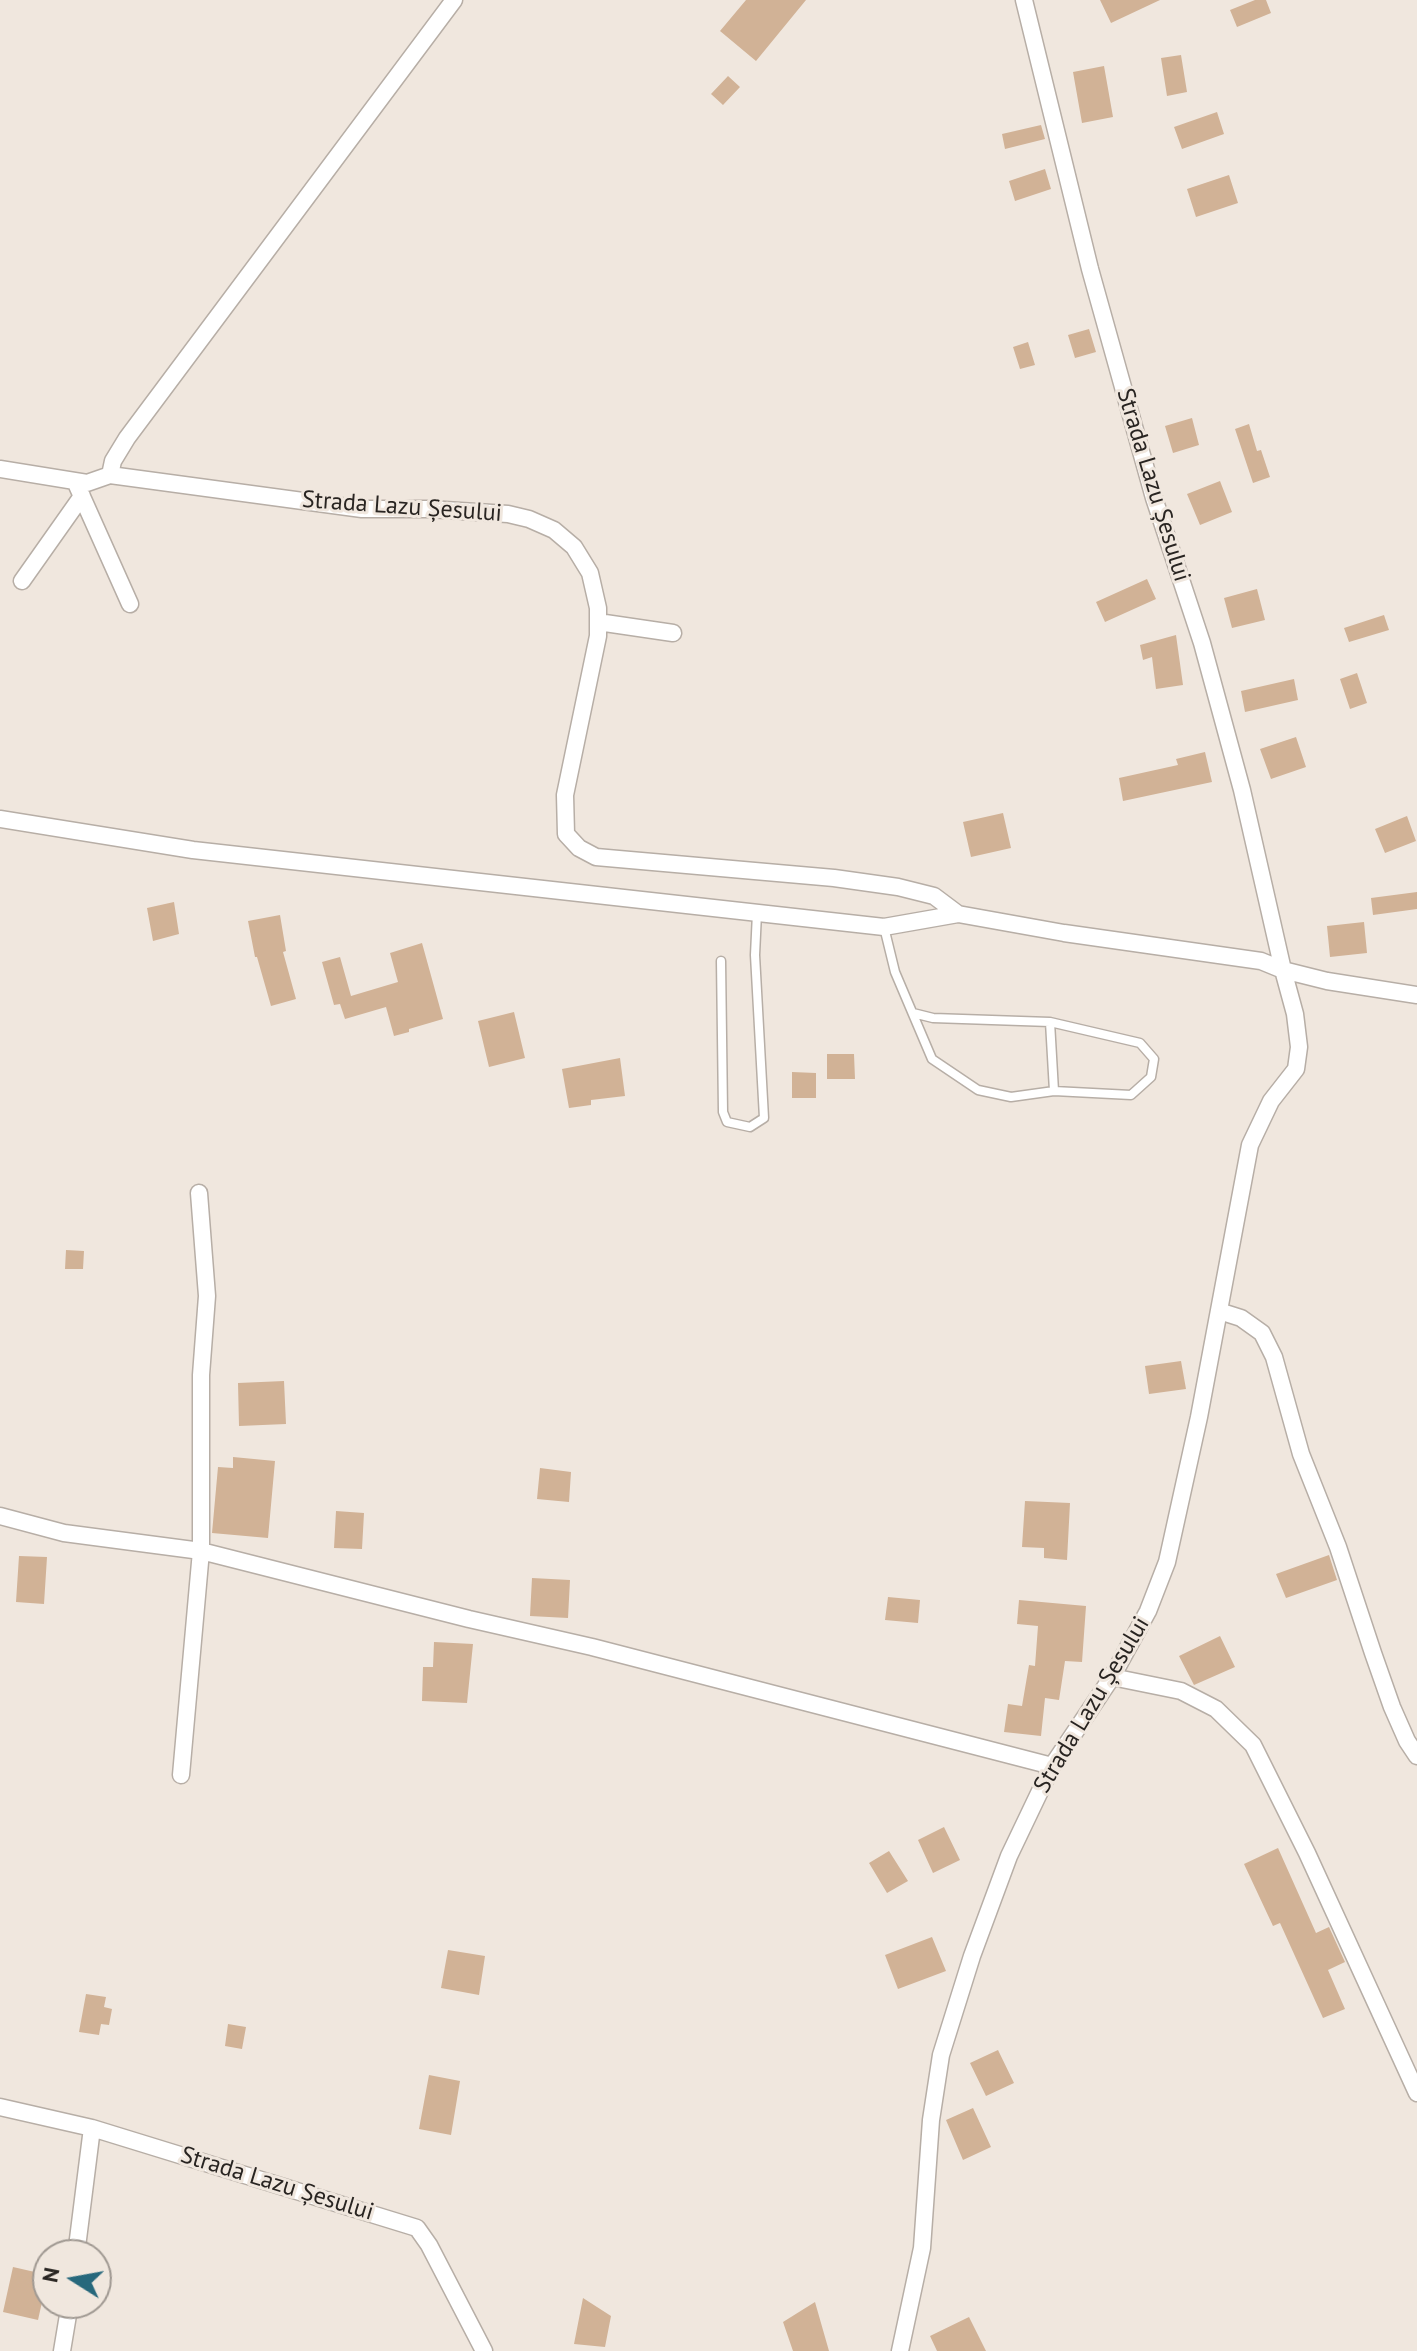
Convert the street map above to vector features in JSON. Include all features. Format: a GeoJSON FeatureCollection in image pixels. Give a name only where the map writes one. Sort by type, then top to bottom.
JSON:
{"type":"FeatureCollection","features":[{"type":"Feature","properties":{"kind":"street"},"geometry":{"type":"LineString","coordinates":[[110,475],[113,461],[127,438],[454,0]]}},
{"type":"Feature","properties":{"kind":"street","name":"Strada Lazu Șesului"},"geometry":{"type":"LineString","coordinates":[[900,2351],[922,2248],[931,2120],[941,2055],[972,1956],[1009,1856],[1052,1766],[1112,1677],[1148,1611],[1167,1562],[1250,1145],[1271,1101],[1296,1069],[1299,1047],[1295,1014],[1242,790],[1202,643],[1154,498],[1090,269],[1024,0]]}},
{"type":"Feature","properties":{"kind":"street","name":"Strada Lazu Șesului"},"geometry":{"type":"LineString","coordinates":[[0,469],[79,488],[110,475],[362,509],[508,514],[554,530],[574,547],[590,573],[598,608],[598,636],[565,795],[566,834],[579,848],[596,857],[834,878],[898,887],[934,896],[958,914]]}},
{"type":"Feature","properties":{"kind":"street"},"geometry":{"type":"LineString","coordinates":[[22,581],[79,488]]}},
{"type":"Feature","properties":{"kind":"street"},"geometry":{"type":"LineString","coordinates":[[79,488],[130,604]]}},
{"type":"Feature","properties":{"kind":"street"},"geometry":{"type":"LineString","coordinates":[[598,622],[673,633]]}},
{"type":"Feature","properties":{"kind":"street","name":"Strada Lazu Șesului"},"geometry":{"type":"LineString","coordinates":[[0,819],[193,850],[884,927],[958,914],[1105,940],[1261,961],[1327,981],[1417,995]]}},
{"type":"Feature","properties":{"kind":"street"},"geometry":{"type":"LineString","coordinates":[[181,1775],[201,1551],[201,1390],[207,1296],[199,1193]]}},
{"type":"Feature","properties":{"kind":"street"},"geometry":{"type":"LineString","coordinates":[[1219,1311],[1241,1318],[1262,1333],[1274,1357],[1301,1454],[1338,1547],[1392,1707],[1417,1756]]}},
{"type":"Feature","properties":{"kind":"street"},"geometry":{"type":"LineString","coordinates":[[0,1516],[64,1533],[201,1551],[592,1647],[1052,1766]]}},
{"type":"Feature","properties":{"kind":"street"},"geometry":{"type":"LineString","coordinates":[[1112,1677],[1181,1691],[1216,1709],[1253,1745],[1307,1853],[1417,2093]]}},
{"type":"Feature","properties":{"kind":"street","name":"Strada Lazu Șesului"},"geometry":{"type":"LineString","coordinates":[[0,2107],[92,2128],[417,2228],[429,2245],[484,2351]]}},
{"type":"Feature","properties":{"kind":"street"},"geometry":{"type":"LineString","coordinates":[[78,2239],[92,2128]]}},
{"type":"Feature","properties":{"kind":"street"},"geometry":{"type":"LineString","coordinates":[[62,2351],[67,2319]]}},
{"type":"Feature","properties":{"kind":"lane"},"geometry":{"type":"LineString","coordinates":[[721,961],[723,1112],[727,1122],[750,1127],[764,1118],[755,955],[757,913]]}},
{"type":"Feature","properties":{"kind":"lane"},"geometry":{"type":"LineString","coordinates":[[884,927],[895,972],[932,1059],[978,1090],[1011,1097],[1054,1091],[1131,1095],[1151,1077],[1154,1059],[1140,1043],[1050,1022],[933,1018],[913,1013]]}},
{"type":"Feature","properties":{"kind":"lane"},"geometry":{"type":"LineString","coordinates":[[1050,1022],[1054,1091]]}},
{"type":"Feature","properties":{"kind":"building"},"geometry":{"type":"Polygon","coordinates":[[[746,0],[806,0],[756,61],[720,31],[746,0]]]}},
{"type":"Feature","properties":{"kind":"building"},"geometry":{"type":"Polygon","coordinates":[[[1100,0],[1160,0],[1111,23],[1100,0]]]}},
{"type":"Feature","properties":{"kind":"building"},"geometry":{"type":"Polygon","coordinates":[[[1255,0],[1266,0],[1271,13],[1237,27],[1230,10],[1255,0]]]}},
{"type":"Feature","properties":{"kind":"building"},"geometry":{"type":"Polygon","coordinates":[[[1181,55],[1187,92],[1167,96],[1161,58],[1181,55]]]}},
{"type":"Feature","properties":{"kind":"building"},"geometry":{"type":"Polygon","coordinates":[[[1104,66],[1113,117],[1082,123],[1073,72],[1104,66]]]}},
{"type":"Feature","properties":{"kind":"building"},"geometry":{"type":"Polygon","coordinates":[[[728,76],[740,87],[723,105],[711,94],[728,76]]]}},
{"type":"Feature","properties":{"kind":"building"},"geometry":{"type":"Polygon","coordinates":[[[1217,112],[1224,134],[1182,149],[1174,127],[1217,112]]]}},
{"type":"Feature","properties":{"kind":"building"},"geometry":{"type":"Polygon","coordinates":[[[1041,125],[1045,139],[1005,149],[1002,134],[1041,125]]]}},
{"type":"Feature","properties":{"kind":"building"},"geometry":{"type":"Polygon","coordinates":[[[1045,169],[1051,189],[1015,201],[1009,181],[1045,169]]]}},
{"type":"Feature","properties":{"kind":"building"},"geometry":{"type":"Polygon","coordinates":[[[1229,175],[1238,203],[1196,217],[1187,189],[1229,175]]]}},
{"type":"Feature","properties":{"kind":"building"},"geometry":{"type":"Polygon","coordinates":[[[1089,329],[1096,352],[1075,358],[1068,335],[1089,329]]]}},
{"type":"Feature","properties":{"kind":"building"},"geometry":{"type":"Polygon","coordinates":[[[1028,342],[1035,365],[1020,369],[1013,347],[1028,342]]]}},
{"type":"Feature","properties":{"kind":"building"},"geometry":{"type":"Polygon","coordinates":[[[1192,418],[1199,445],[1173,453],[1165,426],[1192,418]]]}},
{"type":"Feature","properties":{"kind":"building"},"geometry":{"type":"Polygon","coordinates":[[[1249,424],[1257,451],[1261,450],[1270,477],[1253,483],[1235,429],[1249,424]]]}},
{"type":"Feature","properties":{"kind":"building"},"geometry":{"type":"Polygon","coordinates":[[[1220,481],[1232,512],[1200,525],[1187,494],[1220,481]]]}},
{"type":"Feature","properties":{"kind":"building"},"geometry":{"type":"Polygon","coordinates":[[[1147,579],[1156,599],[1105,622],[1096,602],[1147,579]]]}},
{"type":"Feature","properties":{"kind":"building"},"geometry":{"type":"Polygon","coordinates":[[[1257,589],[1265,620],[1232,628],[1224,598],[1257,589]]]}},
{"type":"Feature","properties":{"kind":"building"},"geometry":{"type":"Polygon","coordinates":[[[1384,615],[1389,630],[1349,642],[1344,628],[1384,615]]]}},
{"type":"Feature","properties":{"kind":"building"},"geometry":{"type":"Polygon","coordinates":[[[1176,635],[1183,685],[1156,689],[1152,657],[1143,660],[1140,645],[1176,635]]]}},
{"type":"Feature","properties":{"kind":"building"},"geometry":{"type":"Polygon","coordinates":[[[1357,673],[1367,703],[1350,709],[1340,679],[1357,673]]]}},
{"type":"Feature","properties":{"kind":"building"},"geometry":{"type":"Polygon","coordinates":[[[1294,679],[1298,700],[1245,712],[1241,691],[1294,679]]]}},
{"type":"Feature","properties":{"kind":"building"},"geometry":{"type":"Polygon","coordinates":[[[1296,737],[1306,767],[1271,779],[1260,749],[1296,737]]]}},
{"type":"Feature","properties":{"kind":"building"},"geometry":{"type":"Polygon","coordinates":[[[1205,752],[1212,782],[1123,801],[1119,778],[1178,765],[1176,759],[1205,752]]]}},
{"type":"Feature","properties":{"kind":"building"},"geometry":{"type":"Polygon","coordinates":[[[1003,813],[1011,848],[971,857],[963,822],[1003,813]]]}},
{"type":"Feature","properties":{"kind":"building"},"geometry":{"type":"Polygon","coordinates":[[[1407,816],[1416,841],[1385,853],[1375,829],[1407,816]]]}},
{"type":"Feature","properties":{"kind":"building"},"geometry":{"type":"Polygon","coordinates":[[[1417,892],[1417,909],[1373,915],[1371,898],[1417,892]]]}},
{"type":"Feature","properties":{"kind":"building"},"geometry":{"type":"Polygon","coordinates":[[[174,902],[179,934],[153,941],[147,908],[174,902]]]}},
{"type":"Feature","properties":{"kind":"building"},"geometry":{"type":"Polygon","coordinates":[[[280,915],[286,951],[283,952],[296,999],[271,1006],[255,957],[248,921],[280,915]]]}},
{"type":"Feature","properties":{"kind":"building"},"geometry":{"type":"Polygon","coordinates":[[[1364,922],[1367,953],[1330,957],[1327,926],[1364,922]]]}},
{"type":"Feature","properties":{"kind":"building"},"geometry":{"type":"Polygon","coordinates":[[[422,943],[443,1019],[394,1036],[386,1007],[345,1019],[340,1004],[334,1005],[322,962],[340,957],[351,996],[398,982],[390,953],[422,943]]]}},
{"type":"Feature","properties":{"kind":"building"},"geometry":{"type":"Polygon","coordinates":[[[514,1012],[525,1058],[489,1067],[478,1021],[514,1012]]]}},
{"type":"Feature","properties":{"kind":"building"},"geometry":{"type":"Polygon","coordinates":[[[827,1054],[854,1054],[855,1079],[827,1079],[827,1054]]]}},
{"type":"Feature","properties":{"kind":"building"},"geometry":{"type":"Polygon","coordinates":[[[620,1058],[625,1096],[591,1100],[591,1105],[569,1108],[562,1069],[620,1058]]]}},
{"type":"Feature","properties":{"kind":"building"},"geometry":{"type":"Polygon","coordinates":[[[792,1072],[816,1073],[816,1098],[792,1098],[792,1072]]]}},
{"type":"Feature","properties":{"kind":"building"},"geometry":{"type":"Polygon","coordinates":[[[66,1250],[84,1251],[83,1269],[65,1269],[66,1250]]]}},
{"type":"Feature","properties":{"kind":"building"},"geometry":{"type":"Polygon","coordinates":[[[1181,1361],[1186,1389],[1149,1394],[1145,1366],[1181,1361]]]}},
{"type":"Feature","properties":{"kind":"building"},"geometry":{"type":"Polygon","coordinates":[[[284,1381],[286,1424],[239,1426],[238,1383],[284,1381]]]}},
{"type":"Feature","properties":{"kind":"building"},"geometry":{"type":"Polygon","coordinates":[[[233,1457],[275,1461],[268,1538],[212,1533],[218,1467],[233,1468],[233,1457]]]}},
{"type":"Feature","properties":{"kind":"building"},"geometry":{"type":"Polygon","coordinates":[[[540,1468],[571,1472],[569,1502],[537,1499],[540,1468]]]}},
{"type":"Feature","properties":{"kind":"building"},"geometry":{"type":"Polygon","coordinates":[[[1025,1501],[1070,1503],[1067,1560],[1044,1558],[1044,1548],[1022,1547],[1025,1501]]]}},
{"type":"Feature","properties":{"kind":"building"},"geometry":{"type":"Polygon","coordinates":[[[336,1511],[364,1513],[362,1549],[334,1548],[336,1511]]]}},
{"type":"Feature","properties":{"kind":"building"},"geometry":{"type":"Polygon","coordinates":[[[1329,1555],[1337,1580],[1286,1598],[1276,1574],[1329,1555]]]}},
{"type":"Feature","properties":{"kind":"building"},"geometry":{"type":"Polygon","coordinates":[[[19,1556],[47,1557],[44,1604],[16,1602],[19,1556]]]}},
{"type":"Feature","properties":{"kind":"building"},"geometry":{"type":"Polygon","coordinates":[[[532,1578],[570,1580],[568,1618],[530,1616],[532,1578]]]}},
{"type":"Feature","properties":{"kind":"building"},"geometry":{"type":"Polygon","coordinates":[[[888,1597],[920,1600],[918,1623],[885,1620],[888,1597]]]}},
{"type":"Feature","properties":{"kind":"building"},"geometry":{"type":"Polygon","coordinates":[[[1019,1600],[1086,1606],[1082,1662],[1065,1661],[1059,1700],[1045,1698],[1041,1736],[1004,1732],[1008,1704],[1022,1706],[1029,1665],[1035,1666],[1038,1626],[1017,1624],[1019,1600]]]}},
{"type":"Feature","properties":{"kind":"building"},"geometry":{"type":"Polygon","coordinates":[[[1220,1636],[1235,1667],[1194,1685],[1179,1656],[1220,1636]]]}},
{"type":"Feature","properties":{"kind":"building"},"geometry":{"type":"Polygon","coordinates":[[[434,1642],[473,1644],[467,1703],[422,1701],[423,1667],[433,1667],[434,1642]]]}},
{"type":"Feature","properties":{"kind":"building"},"geometry":{"type":"Polygon","coordinates":[[[944,1827],[960,1860],[933,1873],[918,1840],[944,1827]]]}},
{"type":"Feature","properties":{"kind":"building"},"geometry":{"type":"Polygon","coordinates":[[[1278,1848],[1316,1933],[1329,1927],[1345,1962],[1328,1970],[1345,2009],[1323,2018],[1280,1923],[1273,1926],[1244,1864],[1278,1848]]]}},
{"type":"Feature","properties":{"kind":"building"},"geometry":{"type":"Polygon","coordinates":[[[889,1851],[908,1881],[887,1893],[869,1863],[889,1851]]]}},
{"type":"Feature","properties":{"kind":"building"},"geometry":{"type":"Polygon","coordinates":[[[932,1937],[946,1971],[898,1989],[885,1955],[932,1937]]]}},
{"type":"Feature","properties":{"kind":"building"},"geometry":{"type":"Polygon","coordinates":[[[448,1950],[485,1956],[479,1995],[441,1988],[448,1950]]]}},
{"type":"Feature","properties":{"kind":"building"},"geometry":{"type":"Polygon","coordinates":[[[86,1994],[106,1997],[104,2007],[112,2009],[109,2025],[101,2024],[99,2035],[79,2032],[86,1994]]]}},
{"type":"Feature","properties":{"kind":"building"},"geometry":{"type":"Polygon","coordinates":[[[228,2024],[246,2027],[242,2049],[225,2046],[228,2024]]]}},
{"type":"Feature","properties":{"kind":"building"},"geometry":{"type":"Polygon","coordinates":[[[998,2050],[1014,2083],[986,2096],[970,2063],[998,2050]]]}},
{"type":"Feature","properties":{"kind":"building"},"geometry":{"type":"Polygon","coordinates":[[[429,2075],[460,2081],[451,2135],[419,2129],[429,2075]]]}},
{"type":"Feature","properties":{"kind":"building"},"geometry":{"type":"Polygon","coordinates":[[[973,2108],[991,2147],[963,2160],[946,2120],[973,2108]]]}},
{"type":"Feature","properties":{"kind":"building"},"geometry":{"type":"Polygon","coordinates":[[[13,2267],[32,2271],[32,2319],[3,2312],[13,2267]]]}},
{"type":"Feature","properties":{"kind":"building"},"geometry":{"type":"Polygon","coordinates":[[[583,2298],[611,2316],[605,2347],[574,2344],[583,2298]]]}},
{"type":"Feature","properties":{"kind":"building"},"geometry":{"type":"Polygon","coordinates":[[[815,2302],[829,2351],[793,2351],[783,2322],[815,2302]]]}},
{"type":"Feature","properties":{"kind":"building"},"geometry":{"type":"Polygon","coordinates":[[[969,2317],[986,2351],[937,2351],[930,2336],[969,2317]]]}}]}
